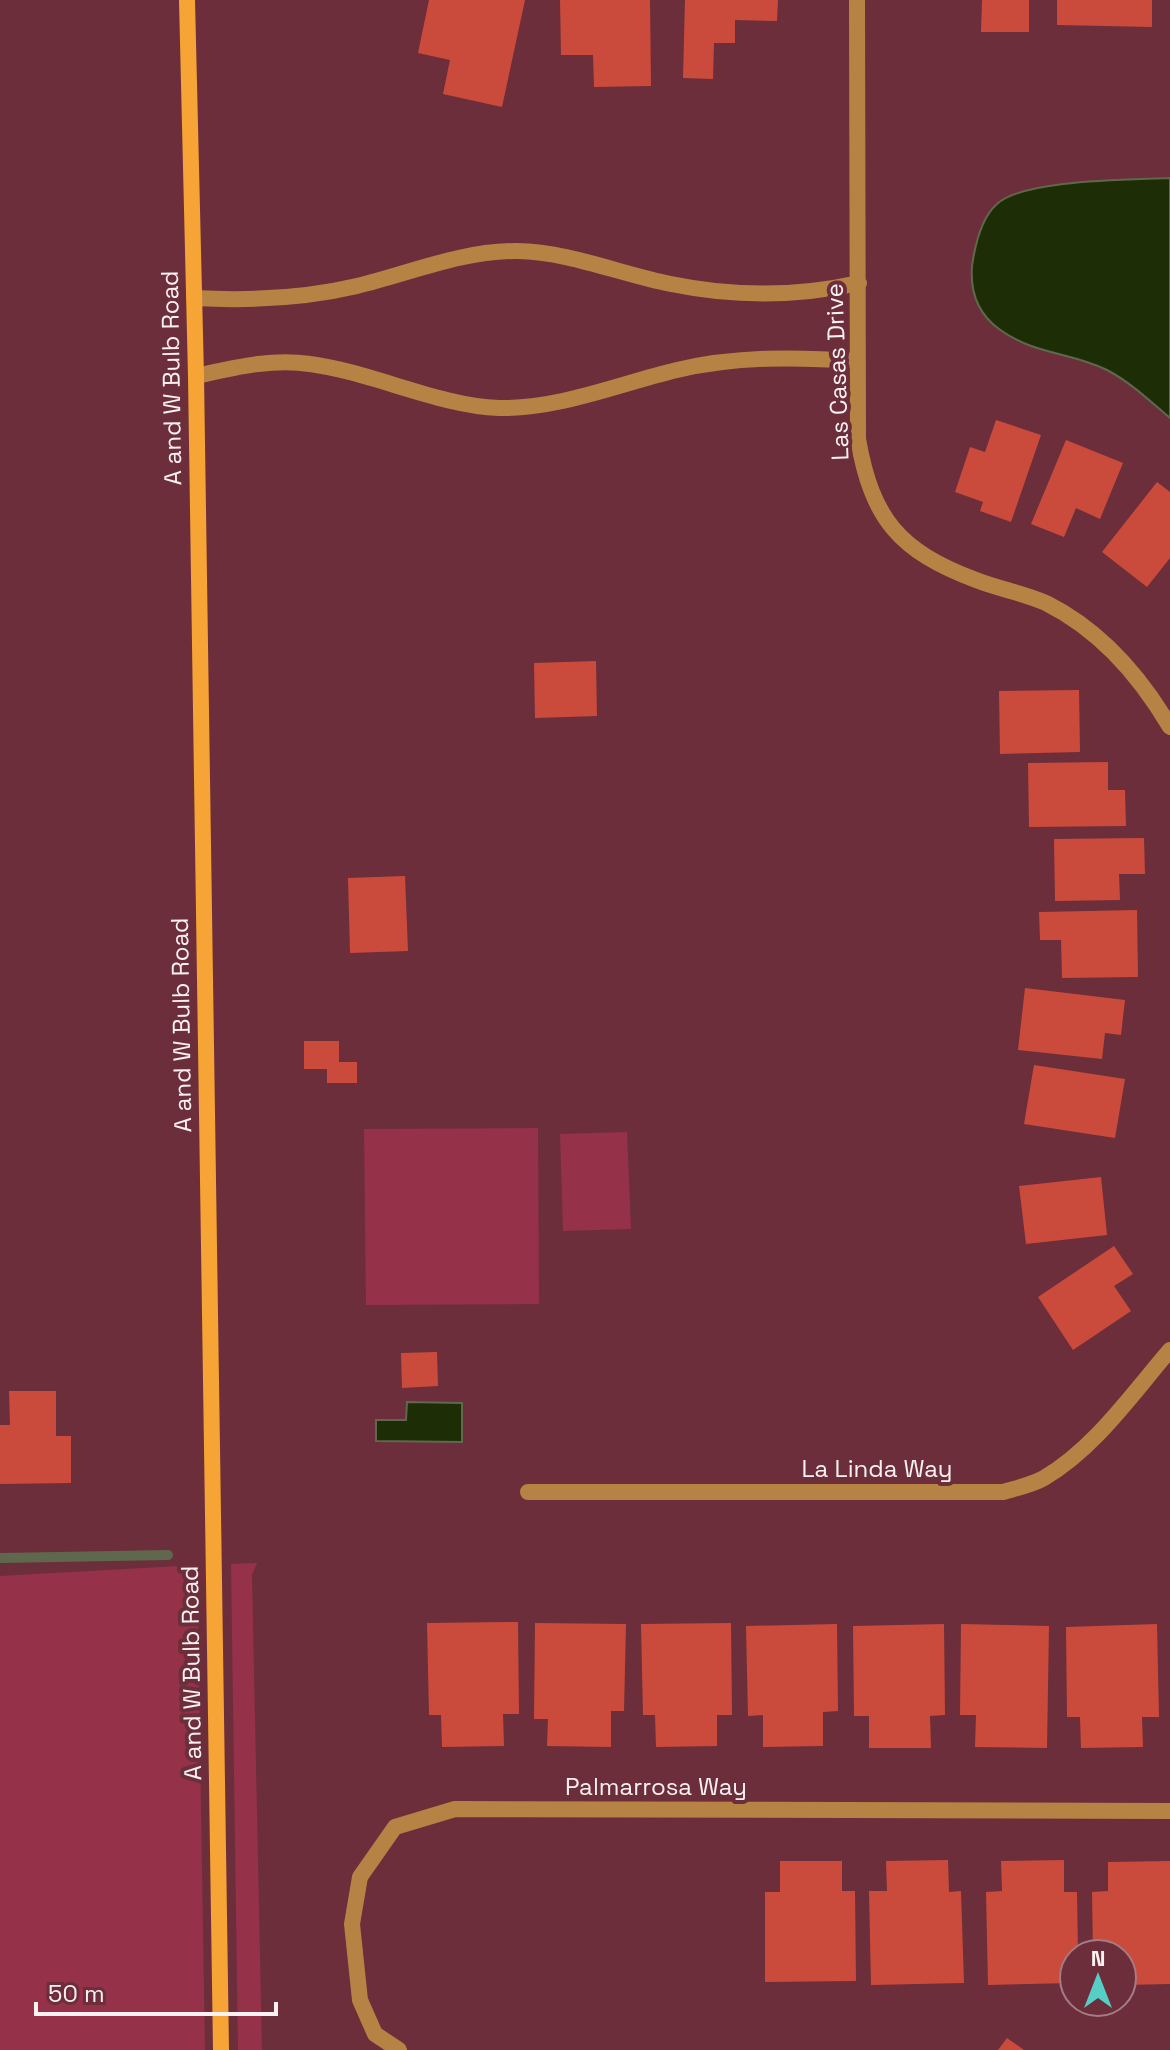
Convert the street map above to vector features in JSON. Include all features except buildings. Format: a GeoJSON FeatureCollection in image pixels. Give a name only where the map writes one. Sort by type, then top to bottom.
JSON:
{"type":"FeatureCollection","features":[{"type":"Feature","properties":{"kind":"street","name":"A and W Bulb Road"},"geometry":{"type":"LineString","coordinates":[[187,0],[196,376],[221,2050]]}},
{"type":"Feature","properties":{"kind":"street","name":"Las Casas Drive"},"geometry":{"type":"LineString","coordinates":[[857,0],[858,439],[865,477],[880,511],[906,543],[939,565],[1046,603],[1076,622],[1105,644],[1133,672],[1170,727]]}},
{"type":"Feature","properties":{"kind":"street"},"geometry":{"type":"LineString","coordinates":[[194,298],[275,300],[354,286],[477,253],[517,251],[556,254],[672,284],[741,293],[809,292],[859,283]]}},
{"type":"Feature","properties":{"kind":"street"},"geometry":{"type":"LineString","coordinates":[[196,376],[272,361],[308,363],[464,403],[499,408],[571,399],[678,370],[718,363],[800,357],[858,361]]}},
{"type":"Feature","properties":{"kind":"street","name":"La Linda Way"},"geometry":{"type":"LineString","coordinates":[[528,1492],[1003,1492],[1042,1479],[1075,1455],[1118,1412],[1170,1350]]}},
{"type":"Feature","properties":{"kind":"street","name":"Palmarrosa Way"},"geometry":{"type":"LineString","coordinates":[[399,2050],[375,2034],[360,2000],[352,1924],[360,1877],[395,1827],[455,1809],[1170,1811]]}},
{"type":"Feature","properties":{"kind":"shaded area"},"geometry":{"type":"Polygon","coordinates":[[[1170,178],[1170,418],[1132,386],[1107,370],[1026,344],[991,323],[976,301],[972,266],[983,224],[997,204],[1011,196],[1079,182],[1170,178]]]}},
{"type":"Feature","properties":{"kind":"shaded area"},"geometry":{"type":"Polygon","coordinates":[[[538,1128],[539,1304],[366,1305],[364,1129],[538,1128]]]}},
{"type":"Feature","properties":{"kind":"shaded area"},"geometry":{"type":"Polygon","coordinates":[[[627,1132],[631,1229],[563,1231],[560,1134],[627,1132]]]}},
{"type":"Feature","properties":{"kind":"shaded area"},"geometry":{"type":"Polygon","coordinates":[[[407,1402],[462,1403],[462,1442],[376,1441],[376,1420],[406,1420],[407,1402]]]}},
{"type":"Feature","properties":{"kind":"shaded area"},"geometry":{"type":"Polygon","coordinates":[[[257,1563],[252,1575],[262,2050],[238,2050],[231,1564],[257,1563]]]}},
{"type":"Feature","properties":{"kind":"shaded area"},"geometry":{"type":"Polygon","coordinates":[[[197,1565],[205,2050],[0,2050],[0,1576],[197,1565]]]}},
{"type":"Feature","properties":{"kind":"waterway"},"geometry":{"type":"LineString","coordinates":[[0,1558],[168,1555]]}}]}
